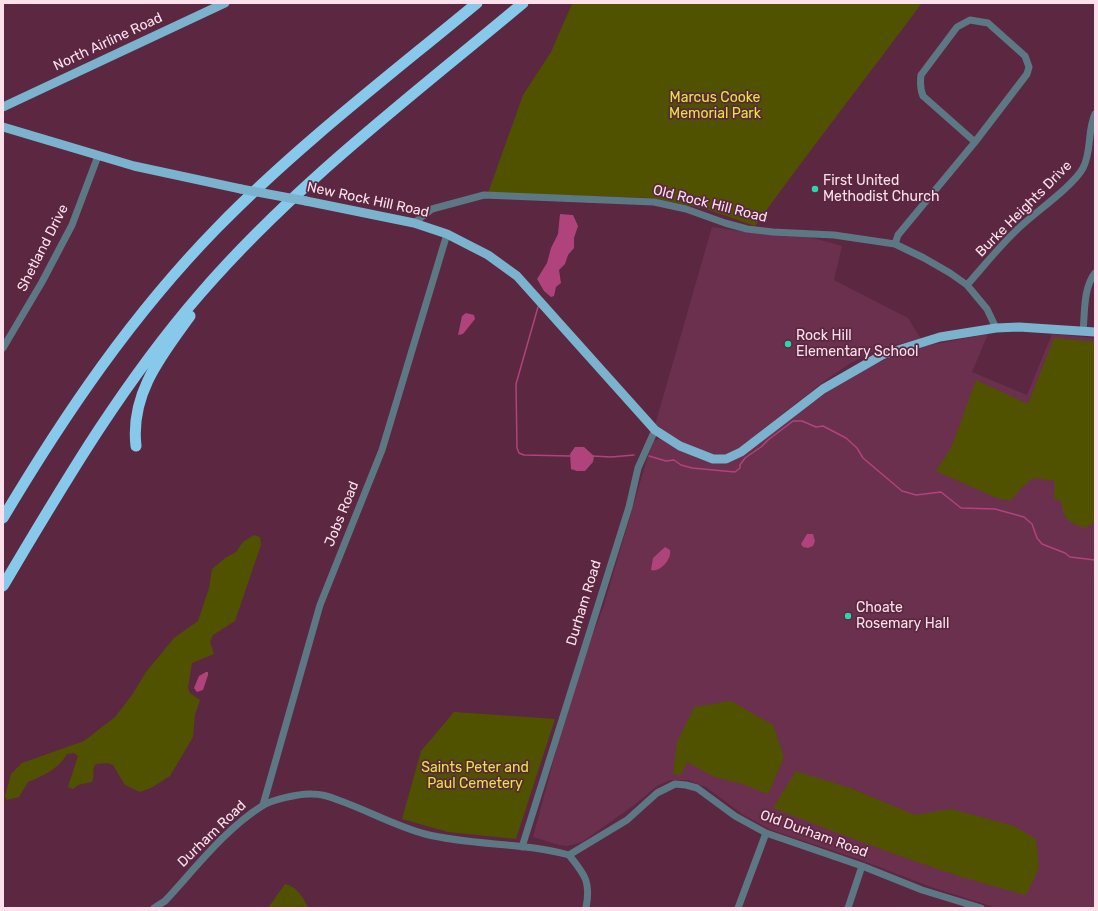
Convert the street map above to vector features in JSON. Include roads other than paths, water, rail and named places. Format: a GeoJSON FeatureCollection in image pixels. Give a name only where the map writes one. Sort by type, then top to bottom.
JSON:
{"type":"FeatureCollection","features":[{"type":"Feature","properties":{"kind":"highway"},"geometry":{"type":"LineString","coordinates":[[3,518],[47,445],[92,378],[140,315],[197,249],[231,214],[283,165],[477,3]]}},
{"type":"Feature","properties":{"kind":"highway"},"geometry":{"type":"LineString","coordinates":[[3,586],[76,464],[114,406],[171,329],[220,272],[268,222],[308,184],[523,3]]}},
{"type":"Feature","properties":{"kind":"highway"},"geometry":{"type":"LineString","coordinates":[[136,446],[135,427],[137,411],[149,376],[183,326],[212,289],[220,272]]}},
{"type":"Feature","properties":{"kind":"main road","name":"North Airline Road"},"geometry":{"type":"LineString","coordinates":[[3,107],[225,3]]}},
{"type":"Feature","properties":{"kind":"main road","name":"New Rock Hill Road"},"geometry":{"type":"LineString","coordinates":[[3,127],[156,172],[414,222],[447,234],[488,255],[517,276],[655,430]]}},
{"type":"Feature","properties":{"kind":"main road"},"geometry":{"type":"LineString","coordinates":[[655,430],[699,454],[713,459],[726,459],[741,452],[823,389],[882,355],[940,337],[996,328],[1020,327],[1095,332]]}},
{"type":"Feature","properties":{"kind":"street"},"geometry":{"type":"LineString","coordinates":[[895,244],[898,235],[975,142],[1027,74],[1029,67],[1025,56],[988,23],[970,20],[957,27],[921,75],[920,82],[923,96],[975,142]]}},
{"type":"Feature","properties":{"kind":"street","name":"Burke Heights Drive"},"geometry":{"type":"LineString","coordinates":[[967,286],[1019,227],[1077,178],[1084,167],[1089,150],[1093,118]]}},
{"type":"Feature","properties":{"kind":"street","name":"Shetland Drive"},"geometry":{"type":"LineString","coordinates":[[3,348],[42,282],[72,225],[98,156]]}},
{"type":"Feature","properties":{"kind":"street","name":"Old Rock Hill Road"},"geometry":{"type":"LineString","coordinates":[[414,222],[432,209],[484,195],[654,202],[686,209],[725,223],[747,228],[773,232],[827,234],[895,244],[930,261],[967,286],[987,309],[996,328]]}},
{"type":"Feature","properties":{"kind":"street","name":"Jobs Road"},"geometry":{"type":"LineString","coordinates":[[263,805],[320,605],[382,450],[447,234]]}},
{"type":"Feature","properties":{"kind":"street"},"geometry":{"type":"LineString","coordinates":[[1083,331],[1086,292],[1091,277],[1095,273]]}},
{"type":"Feature","properties":{"kind":"street","name":"Durham Road"},"geometry":{"type":"LineString","coordinates":[[154,908],[165,901],[242,820],[263,805],[290,797],[311,794],[337,799],[373,815],[424,834],[455,840],[522,847],[629,507],[638,468],[655,430]]}},
{"type":"Feature","properties":{"kind":"street","name":"Old Durham Road"},"geometry":{"type":"LineString","coordinates":[[569,854],[627,820],[657,793],[675,784],[686,784],[697,788],[735,816],[766,833],[862,866],[922,890],[981,908]]}},
{"type":"Feature","properties":{"kind":"street"},"geometry":{"type":"LineString","coordinates":[[738,908],[766,833]]}},
{"type":"Feature","properties":{"kind":"street"},"geometry":{"type":"LineString","coordinates":[[522,847],[569,854],[585,875],[588,894],[586,908]]}},
{"type":"Feature","properties":{"kind":"street"},"geometry":{"type":"LineString","coordinates":[[848,908],[862,866]]}},
{"type":"Feature","properties":{"kind":"waterway"},"geometry":{"type":"LineString","coordinates":[[538,307],[516,384],[517,448],[519,453],[524,455],[570,456]]}},
{"type":"Feature","properties":{"kind":"waterway"},"geometry":{"type":"LineString","coordinates":[[649,456],[666,461],[674,460],[681,465],[692,468],[735,472],[740,468],[740,465],[745,458],[768,440],[793,421],[802,421],[816,427],[823,426],[846,438],[857,448],[863,458],[902,491],[916,495],[941,492],[961,508],[995,509],[1024,517],[1032,524],[1037,538],[1042,544],[1065,553],[1070,557],[1095,560]]}},
{"type":"Feature","properties":{"kind":"waterway"},"geometry":{"type":"LineString","coordinates":[[592,456],[611,457],[634,455]]}},
{"type":"Feature","properties":{"kind":"place","name":"First United Methodist Church"},"geometry":{"type":"Point","coordinates":[815,189]}},
{"type":"Feature","properties":{"kind":"place","name":"Rock Hill Elementary School"},"geometry":{"type":"Point","coordinates":[788,344]}},
{"type":"Feature","properties":{"kind":"place","name":"Choate Rosemary Hall"},"geometry":{"type":"Point","coordinates":[848,616]}},
{"type":"Feature","properties":{"kind":"park label","name":"Marcus Cooke Memorial Park"},"geometry":{"type":"Point","coordinates":[715,106]}},
{"type":"Feature","properties":{"kind":"park label","name":"Saints Peter and Paul Cemetery"},"geometry":{"type":"Point","coordinates":[475,776]}}]}
